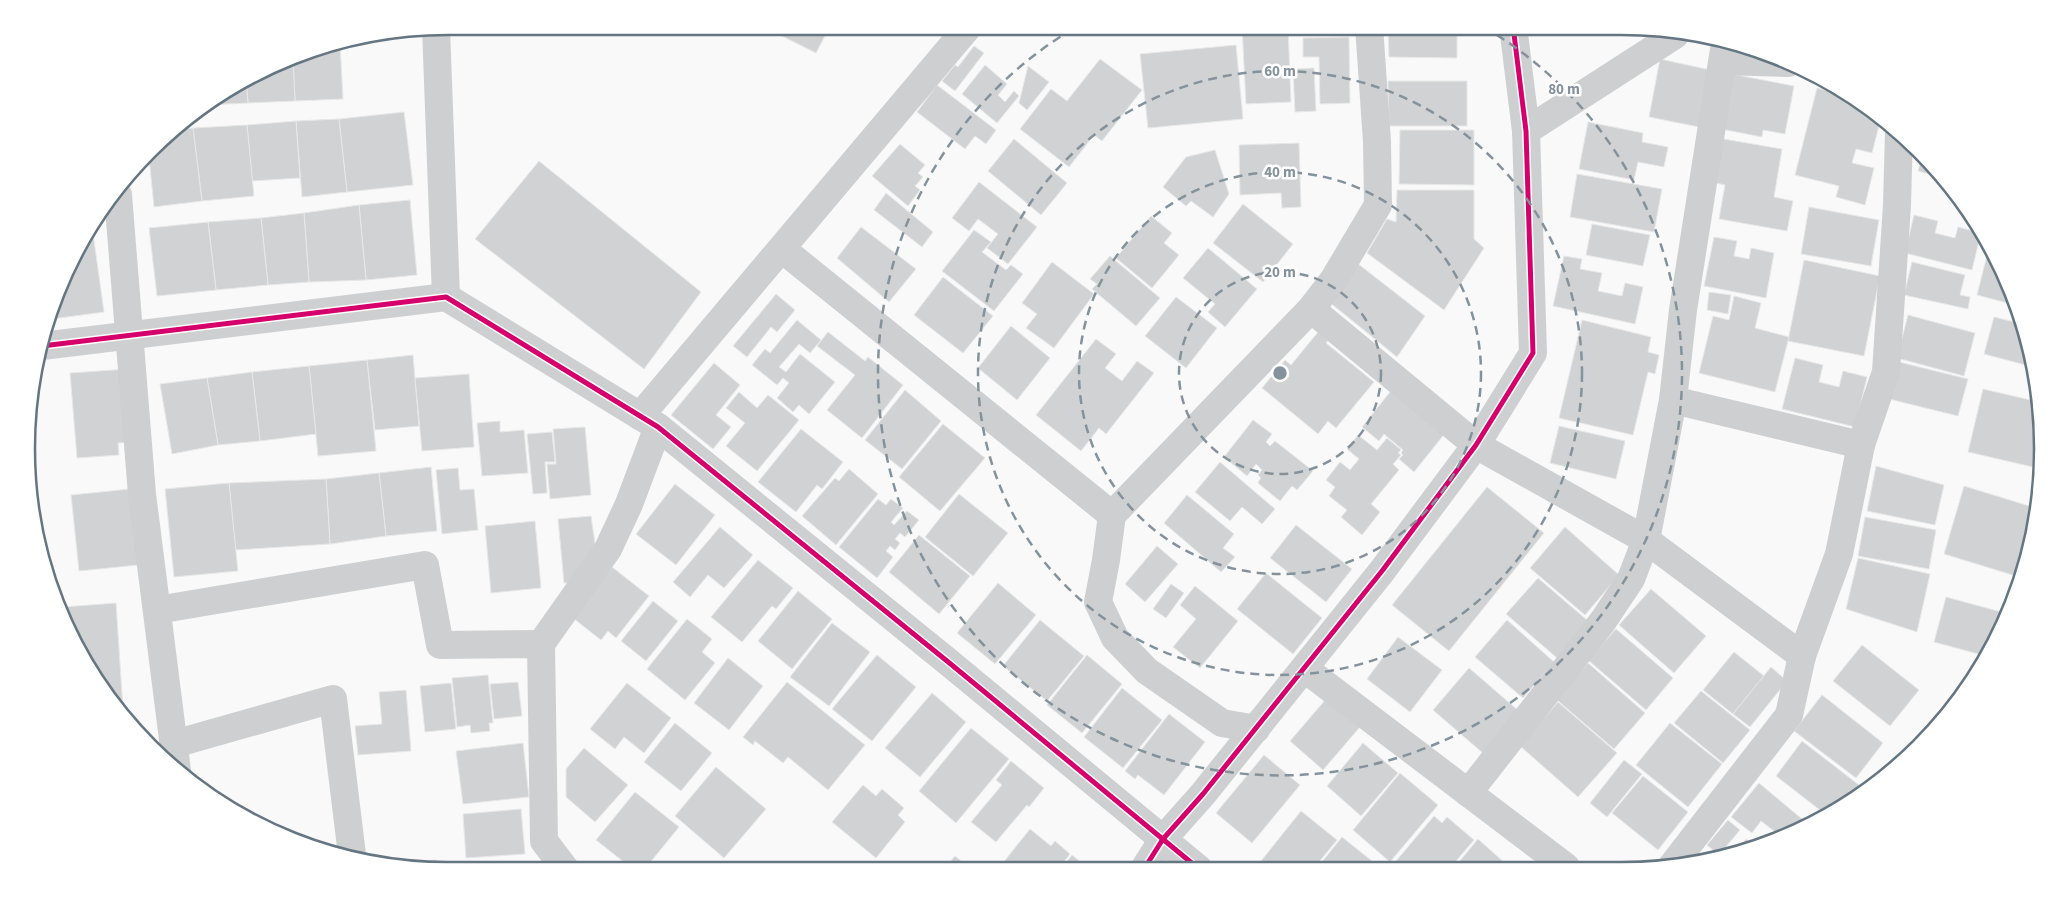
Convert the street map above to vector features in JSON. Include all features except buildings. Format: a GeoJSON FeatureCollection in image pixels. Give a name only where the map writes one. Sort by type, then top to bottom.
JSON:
{"type":"FeatureCollection","features":[{"type":"Feature","properties":{"kind":"street"},"geometry":{"type":"LineString","coordinates":[[436,35],[446,297]]}},
{"type":"Feature","properties":{"kind":"street"},"geometry":{"type":"LineString","coordinates":[[560,862],[544,841],[540,644],[608,550],[629,504],[649,421],[782,249],[961,35]]}},
{"type":"Feature","properties":{"kind":"street"},"geometry":{"type":"LineString","coordinates":[[1256,729],[1222,723],[1147,671],[1115,638],[1098,602],[1112,515],[1310,308],[1334,279],[1378,205],[1377,142],[1369,35]]}},
{"type":"Feature","properties":{"kind":"street"},"geometry":{"type":"LineString","coordinates":[[1148,862],[1163,839],[1203,794],[1382,571],[1476,445],[1533,353],[1526,131],[1515,35]]}},
{"type":"Feature","properties":{"kind":"street"},"geometry":{"type":"LineString","coordinates":[[1526,131],[1669,38]]}},
{"type":"Feature","properties":{"kind":"street"},"geometry":{"type":"LineString","coordinates":[[1468,793],[1603,621],[1631,578],[1646,540],[1673,400],[1683,310],[1724,52],[1753,57]]}},
{"type":"Feature","properties":{"kind":"street"},"geometry":{"type":"LineString","coordinates":[[1678,857],[1789,714],[1802,656],[1838,554],[1861,445],[1886,372],[1897,205],[1899,143]]}},
{"type":"Feature","properties":{"kind":"street"},"geometry":{"type":"LineString","coordinates":[[118,199],[142,494],[176,759]]}},
{"type":"Feature","properties":{"kind":"street"},"geometry":{"type":"LineString","coordinates":[[782,249],[964,398],[1112,515]]}},
{"type":"Feature","properties":{"kind":"street"},"geometry":{"type":"LineString","coordinates":[[48,345],[446,297],[649,421],[1191,862]]}},
{"type":"Feature","properties":{"kind":"street"},"geometry":{"type":"LineString","coordinates":[[1310,308],[1476,445],[1646,540],[1802,656]]}},
{"type":"Feature","properties":{"kind":"street"},"geometry":{"type":"LineString","coordinates":[[1673,400],[1861,445]]}},
{"type":"Feature","properties":{"kind":"street"},"geometry":{"type":"LineString","coordinates":[[157,610],[425,565],[440,645],[540,644]]}},
{"type":"Feature","properties":{"kind":"street"},"geometry":{"type":"LineString","coordinates":[[1305,668],[1559,862]]}},
{"type":"Feature","properties":{"kind":"street"},"geometry":{"type":"LineString","coordinates":[[174,744],[333,699],[351,850]]}},
{"type":"Feature","properties":{"kind":"cycle path"},"geometry":{"type":"LineString","coordinates":[[1148,862],[1163,839],[1203,794],[1382,571],[1476,445],[1533,353],[1526,131],[1514,35]]}},
{"type":"Feature","properties":{"kind":"cycle path"},"geometry":{"type":"LineString","coordinates":[[48,345],[446,297],[658,427],[947,661],[1191,862]]}}]}
